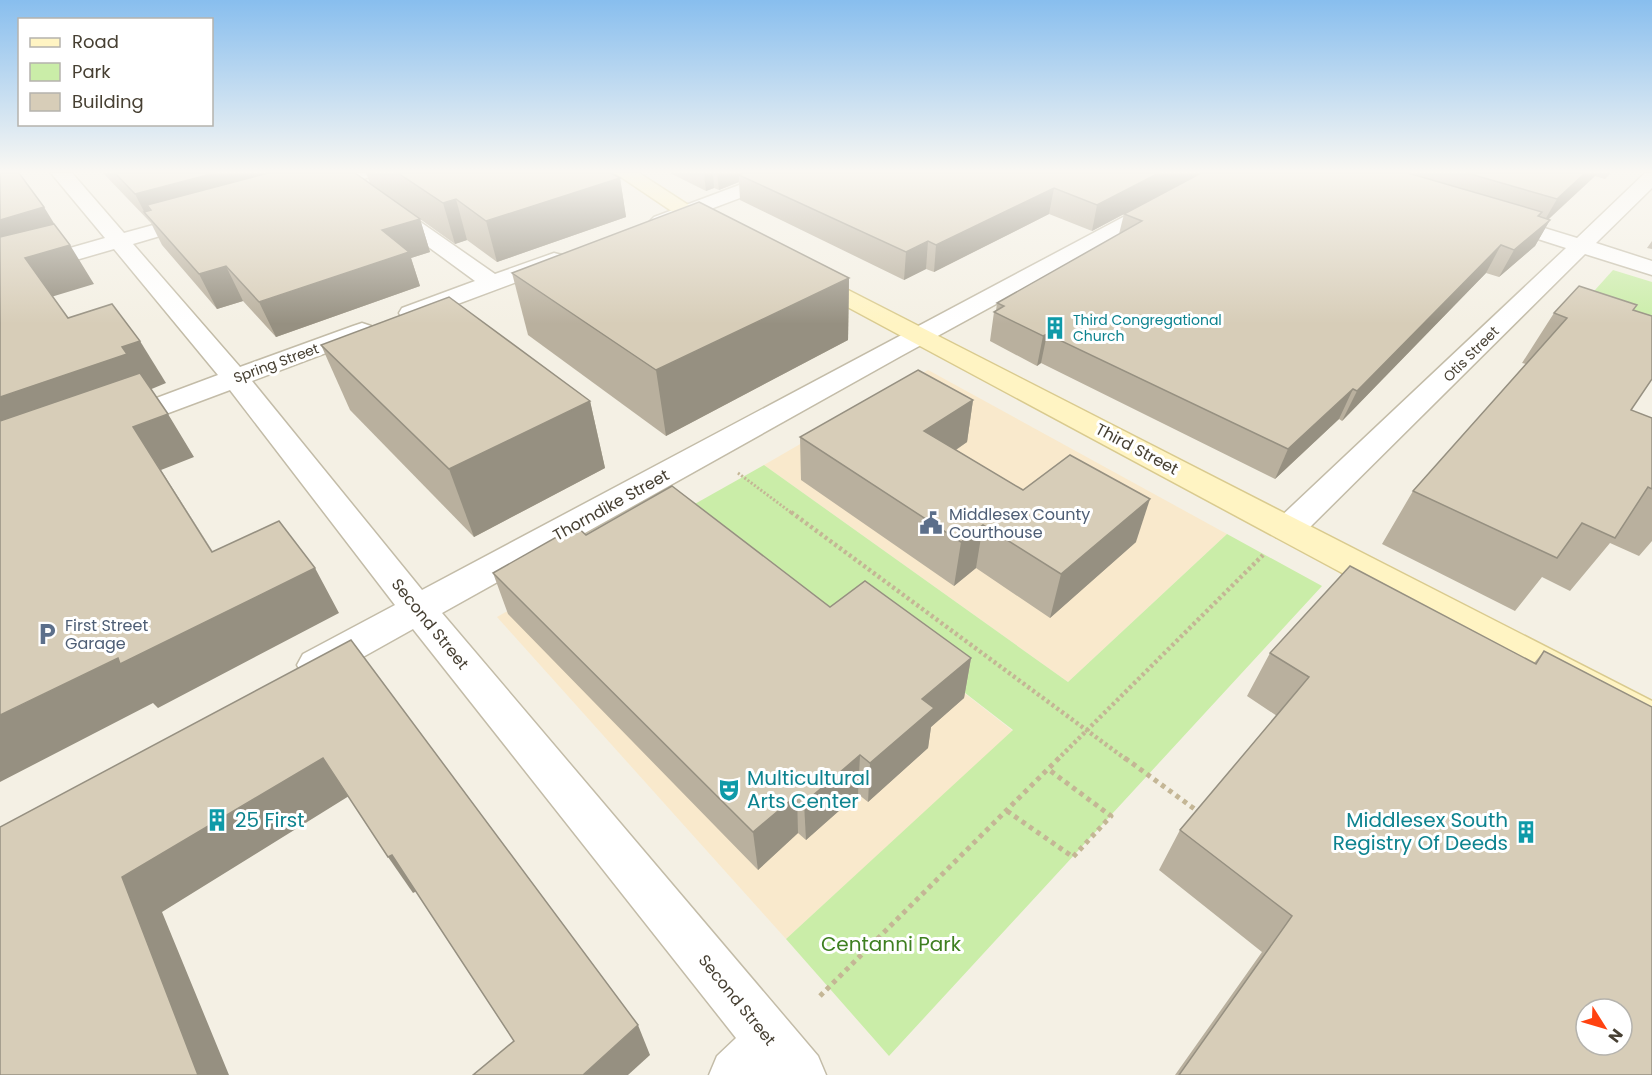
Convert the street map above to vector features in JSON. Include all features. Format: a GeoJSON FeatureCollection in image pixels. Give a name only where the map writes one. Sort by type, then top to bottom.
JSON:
{"type":"FeatureCollection","features":[{"type":"Feature","properties":{"kind":"main road"},"geometry":{"type":"LineString","coordinates":[[708,223],[738,239]]}},
{"type":"Feature","properties":{"kind":"main road","name":"Third Street"},"geometry":{"type":"LineString","coordinates":[[790,267],[921,335],[1279,538],[1652,720]]}},
{"type":"Feature","properties":{"kind":"street","name":"Second Street"},"geometry":{"type":"LineString","coordinates":[[103,223],[235,378],[418,610],[768,1064]]}},
{"type":"Feature","properties":{"kind":"street"},"geometry":{"type":"LineString","coordinates":[[0,275],[182,223]]}},
{"type":"Feature","properties":{"kind":"street"},"geometry":{"type":"LineString","coordinates":[[413,223],[492,283]]}},
{"type":"Feature","properties":{"kind":"street"},"geometry":{"type":"LineString","coordinates":[[638,229],[654,223]]}},
{"type":"Feature","properties":{"kind":"street","name":"Thorndike Street"},"geometry":{"type":"LineString","coordinates":[[282,683],[1128,223]]}},
{"type":"Feature","properties":{"kind":"street"},"geometry":{"type":"LineString","coordinates":[[1507,223],[1652,268]]}},
{"type":"Feature","properties":{"kind":"street","name":"Otis Street"},"geometry":{"type":"LineString","coordinates":[[1279,538],[1605,223]]}},
{"type":"Feature","properties":{"kind":"street","name":"Spring Street"},"geometry":{"type":"LineString","coordinates":[[100,428],[582,250]]}},
{"type":"Feature","properties":{"kind":"path"},"geometry":{"type":"LineString","coordinates":[[708,451],[1204,816]]}},
{"type":"Feature","properties":{"kind":"path"},"geometry":{"type":"LineString","coordinates":[[820,996],[1279,538]]}},
{"type":"Feature","properties":{"kind":"path"},"geometry":{"type":"LineString","coordinates":[[1007,811],[1073,857],[1111,816],[1048,769]]}},
{"type":"Feature","properties":{"kind":"shaded area"},"geometry":{"type":"Polygon","coordinates":[[[928,370],[1227,534],[1068,682],[764,465],[928,370]]]}},
{"type":"Feature","properties":{"kind":"shaded area"},"geometry":{"type":"Polygon","coordinates":[[[677,514],[863,614],[1013,731],[786,939],[497,617],[677,514]]]}},
{"type":"Feature","properties":{"kind":"green space"},"geometry":{"type":"Polygon","coordinates":[[[1613,270],[1652,282],[1652,347],[1569,319],[1613,270]]]}},
{"type":"Feature","properties":{"kind":"green space","name":"Centanni Park"},"geometry":{"type":"Polygon","coordinates":[[[764,465],[1068,682],[1227,534],[1322,586],[889,1056],[786,939],[1013,730],[863,614],[828,639],[677,514],[764,465]]]}},
{"type":"Feature","properties":{"kind":"building"},"geometry":{"type":"Polygon","coordinates":[[[154,223],[406,223],[382,230],[409,252],[259,302],[226,266],[199,274],[154,223]]]}},
{"type":"Feature","properties":{"kind":"building"},"geometry":{"type":"Polygon","coordinates":[[[643,223],[741,223],[849,278],[656,370],[512,273],[643,223]]]}},
{"type":"Feature","properties":{"kind":"building"},"geometry":{"type":"Polygon","coordinates":[[[843,223],[981,223],[936,245],[928,241],[906,252],[843,223]]]}},
{"type":"Feature","properties":{"kind":"building"},"geometry":{"type":"Polygon","coordinates":[[[1138,223],[1546,223],[1514,250],[1501,245],[1357,391],[1353,389],[1288,449],[1047,334],[1043,336],[994,312],[1004,306],[997,303],[1138,223]]]}},
{"type":"Feature","properties":{"kind":"building"},"geometry":{"type":"Polygon","coordinates":[[[54,224],[70,245],[25,258],[68,318],[112,304],[140,341],[122,347],[127,354],[0,397],[0,237],[54,224]]]}},
{"type":"Feature","properties":{"kind":"building"},"geometry":{"type":"Polygon","coordinates":[[[1579,286],[1637,305],[1633,310],[1652,316],[1652,379],[1631,410],[1652,418],[1652,489],[1648,487],[1615,538],[1582,523],[1557,558],[1413,491],[1567,318],[1554,313],[1579,286]]]}},
{"type":"Feature","properties":{"kind":"building"},"geometry":{"type":"Polygon","coordinates":[[[449,297],[590,401],[449,469],[321,345],[449,297]]]}},
{"type":"Feature","properties":{"kind":"building"},"geometry":{"type":"Polygon","coordinates":[[[918,370],[973,400],[924,431],[1023,490],[1070,455],[1150,499],[1061,574],[983,525],[961,542],[800,437],[918,370]]]}},
{"type":"Feature","properties":{"kind":"building"},"geometry":{"type":"Polygon","coordinates":[[[140,373],[168,414],[133,427],[212,552],[279,521],[315,568],[120,664],[118,658],[0,715],[0,421],[140,373]]]}},
{"type":"Feature","properties":{"kind":"building"},"geometry":{"type":"Polygon","coordinates":[[[672,486],[830,607],[865,581],[971,658],[922,699],[934,708],[870,763],[860,755],[804,803],[797,795],[753,832],[493,573],[576,526],[586,535],[672,486]]]}},
{"type":"Feature","properties":{"kind":"building","name":"Middlesex South Registry Of Deeds"},"geometry":{"type":"Polygon","coordinates":[[[1350,566],[1536,664],[1544,651],[1652,707],[1652,1075],[1179,1075],[1292,916],[1180,830],[1309,677],[1270,653],[1350,566]]]}},
{"type":"Feature","properties":{"kind":"building"},"geometry":{"type":"Polygon","coordinates":[[[351,640],[638,1025],[583,1075],[473,1075],[514,1041],[392,855],[388,857],[323,758],[122,877],[198,1075],[0,1075],[0,827],[351,640]]]}},
{"type":"Feature","properties":{"kind":"place","name":"Third Congregational Church"},"geometry":{"type":"Point","coordinates":[1055,328]}},
{"type":"Feature","properties":{"kind":"place","name":"Middlesex County Courthouse"},"geometry":{"type":"Point","coordinates":[931,523]}},
{"type":"Feature","properties":{"kind":"place","name":"First Street Garage"},"geometry":{"type":"Point","coordinates":[47,634]}},
{"type":"Feature","properties":{"kind":"place","name":"Multicultural Arts Center"},"geometry":{"type":"Point","coordinates":[729,790]}},
{"type":"Feature","properties":{"kind":"place","name":"25 First"},"geometry":{"type":"Point","coordinates":[217,820]}},
{"type":"Feature","properties":{"kind":"place","name":"Middlesex South Registry Of Deeds"},"geometry":{"type":"Point","coordinates":[1526,832]}}]}
